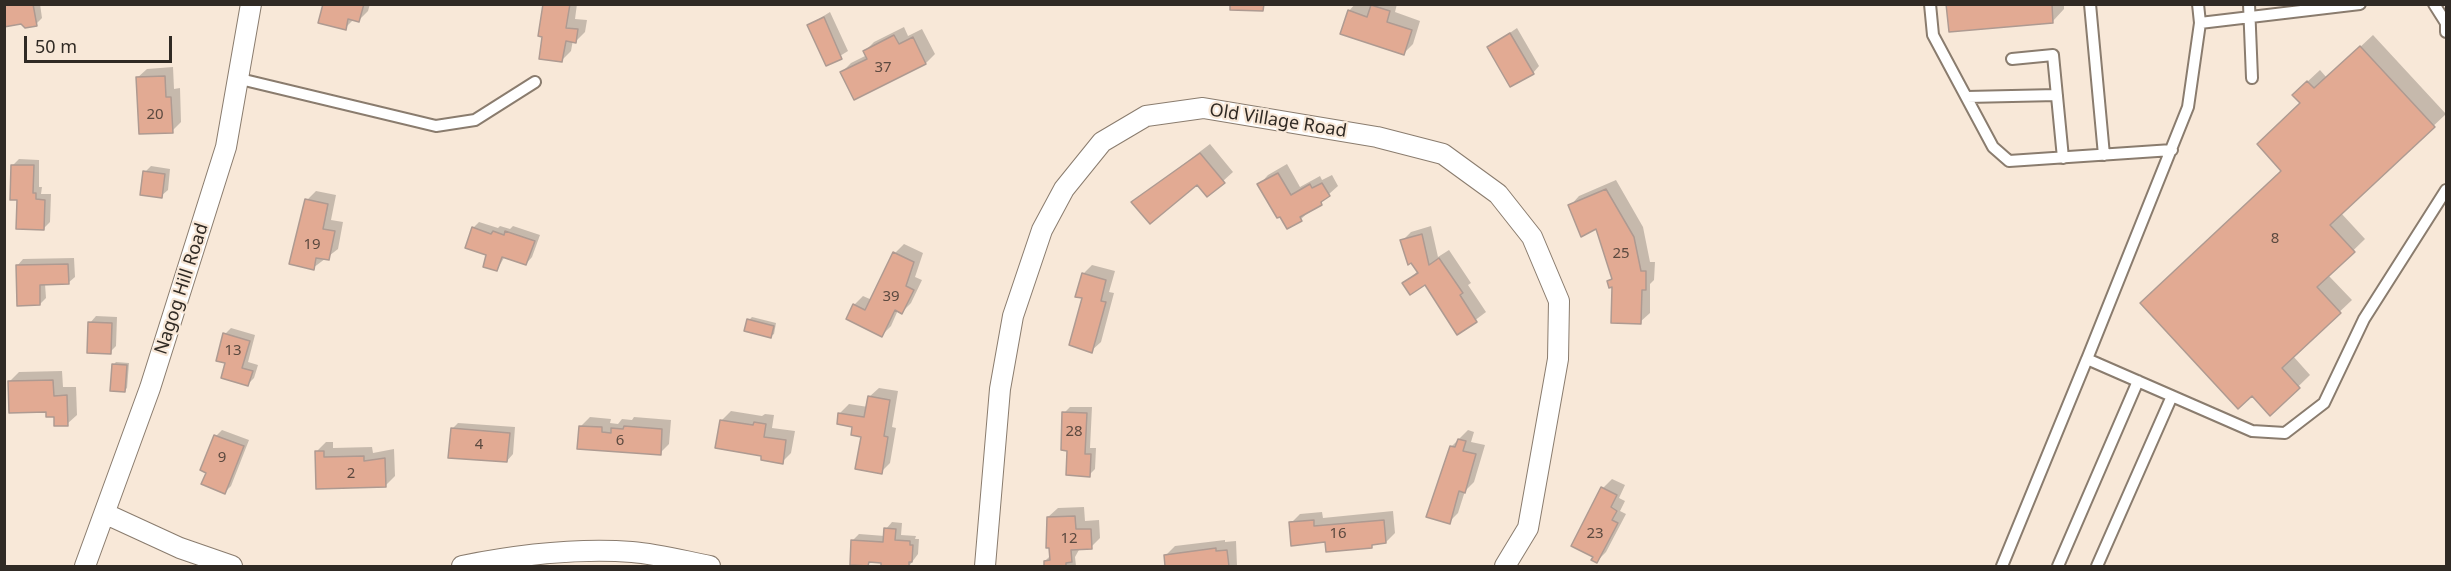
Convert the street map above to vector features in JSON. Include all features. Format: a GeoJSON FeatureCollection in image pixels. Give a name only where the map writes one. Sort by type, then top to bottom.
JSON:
{"type":"FeatureCollection","features":[{"type":"Feature","properties":{"kind":"street","name":"Nagog Hill Road"},"geometry":{"type":"LineString","coordinates":[[85,567],[106,514],[191,266],[226,147],[236,78],[252,4]]}},
{"type":"Feature","properties":{"kind":"street","name":"Old Village Road"},"geometry":{"type":"LineString","coordinates":[[985,567],[1000,389],[1013,316],[1042,230],[1064,189],[1102,142],[1146,116],[1203,108],[1377,137],[1443,154],[1498,194],[1532,237],[1559,301],[1558,359],[1528,528],[1505,567]]}},
{"type":"Feature","properties":{"kind":"street"},"geometry":{"type":"LineString","coordinates":[[106,514],[180,548],[232,567]]}},
{"type":"Feature","properties":{"kind":"street"},"geometry":{"type":"LineString","coordinates":[[462,567],[524,557],[601,552],[633,552],[710,567]]}},
{"type":"Feature","properties":{"kind":"lane"},"geometry":{"type":"LineString","coordinates":[[1930,4],[1933,35],[1993,147],[2009,161],[2172,150]]}},
{"type":"Feature","properties":{"kind":"lane"},"geometry":{"type":"LineString","coordinates":[[2090,4],[2104,156]]}},
{"type":"Feature","properties":{"kind":"lane"},"geometry":{"type":"LineString","coordinates":[[2002,567],[2188,107],[2200,23],[2198,4]]}},
{"type":"Feature","properties":{"kind":"lane"},"geometry":{"type":"LineString","coordinates":[[2249,4],[2252,78]]}},
{"type":"Feature","properties":{"kind":"lane"},"geometry":{"type":"LineString","coordinates":[[2200,23],[2360,4]]}},
{"type":"Feature","properties":{"kind":"lane"},"geometry":{"type":"LineString","coordinates":[[2434,4],[2446,23],[2446,32]]}},
{"type":"Feature","properties":{"kind":"lane"},"geometry":{"type":"LineString","coordinates":[[2012,58],[2053,55],[2063,158]]}},
{"type":"Feature","properties":{"kind":"lane"},"geometry":{"type":"LineString","coordinates":[[236,78],[436,126],[475,120],[535,82]]}},
{"type":"Feature","properties":{"kind":"lane"},"geometry":{"type":"LineString","coordinates":[[1967,97],[2057,95]]}},
{"type":"Feature","properties":{"kind":"lane"},"geometry":{"type":"LineString","coordinates":[[2087,359],[2252,431],[2285,433],[2324,403],[2364,319],[2445,195]]}},
{"type":"Feature","properties":{"kind":"lane"},"geometry":{"type":"LineString","coordinates":[[2058,567],[2138,381]]}},
{"type":"Feature","properties":{"kind":"lane"},"geometry":{"type":"LineString","coordinates":[[2097,567],[2172,396]]}},
{"type":"Feature","properties":{"kind":"building"},"geometry":{"type":"Polygon","coordinates":[[[4,4],[33,4],[37,26],[25,28],[21,24],[4,27],[4,4]]]}},
{"type":"Feature","properties":{"kind":"building"},"geometry":{"type":"Polygon","coordinates":[[[323,4],[364,4],[359,22],[348,19],[346,30],[318,23],[323,4]]]}},
{"type":"Feature","properties":{"kind":"building"},"geometry":{"type":"Polygon","coordinates":[[[543,4],[570,4],[566,28],[578,29],[576,43],[566,41],[562,62],[539,59],[542,37],[538,36],[543,4]]]}},
{"type":"Feature","properties":{"kind":"building"},"geometry":{"type":"Polygon","coordinates":[[[1264,4],[1263,11],[1230,10],[1230,5],[1208,5],[1264,4]]]}},
{"type":"Feature","properties":{"kind":"building"},"geometry":{"type":"Polygon","coordinates":[[[1946,4],[2052,4],[2053,23],[1949,32],[1946,4]]]}},
{"type":"Feature","properties":{"kind":"building"},"geometry":{"type":"Polygon","coordinates":[[[1371,5],[1390,11],[1387,22],[1412,30],[1404,55],[1340,34],[1348,10],[1367,17],[1371,5]]]}},
{"type":"Feature","properties":{"kind":"building"},"geometry":{"type":"Polygon","coordinates":[[[824,17],[842,59],[826,66],[807,25],[824,17]]]}},
{"type":"Feature","properties":{"kind":"building"},"geometry":{"type":"Polygon","coordinates":[[[1510,33],[1534,74],[1510,87],[1487,47],[1510,33]]]}},
{"type":"Feature","properties":{"kind":"building"},"geometry":{"type":"Polygon","coordinates":[[[894,35],[899,44],[913,37],[926,64],[854,100],[840,72],[867,59],[863,51],[894,35]]]}},
{"type":"Feature","properties":{"kind":"building"},"geometry":{"type":"Polygon","coordinates":[[[2360,46],[2435,127],[2330,225],[2355,252],[2317,287],[2341,313],[2282,368],[2300,388],[2270,416],[2252,396],[2238,409],[2140,303],[2281,171],[2257,144],[2300,103],[2292,95],[2307,81],[2314,88],[2360,46]]]}},
{"type":"Feature","properties":{"kind":"building"},"geometry":{"type":"Polygon","coordinates":[[[165,76],[166,97],[171,97],[173,133],[139,134],[136,77],[165,76]]]}},
{"type":"Feature","properties":{"kind":"building"},"geometry":{"type":"Polygon","coordinates":[[[1200,153],[1225,183],[1207,197],[1197,185],[1150,224],[1131,202],[1200,153]]]}},
{"type":"Feature","properties":{"kind":"building"},"geometry":{"type":"Polygon","coordinates":[[[11,165],[34,165],[33,193],[36,193],[36,199],[45,200],[44,230],[16,229],[17,200],[10,200],[11,165]]]}},
{"type":"Feature","properties":{"kind":"building"},"geometry":{"type":"Polygon","coordinates":[[[143,171],[165,174],[162,198],[140,195],[143,171]]]}},
{"type":"Feature","properties":{"kind":"building"},"geometry":{"type":"Polygon","coordinates":[[[1278,173],[1291,195],[1310,184],[1312,188],[1322,183],[1330,196],[1321,202],[1322,205],[1300,217],[1302,221],[1287,229],[1280,217],[1277,218],[1257,184],[1278,173]]]}},
{"type":"Feature","properties":{"kind":"building"},"geometry":{"type":"Polygon","coordinates":[[[1606,189],[1634,237],[1641,271],[1646,271],[1646,290],[1642,290],[1641,324],[1611,323],[1612,287],[1609,288],[1607,281],[1612,279],[1596,229],[1581,237],[1568,205],[1606,189]]]}},
{"type":"Feature","properties":{"kind":"building"},"geometry":{"type":"Polygon","coordinates":[[[305,199],[328,204],[323,229],[335,231],[329,260],[316,258],[314,270],[289,264],[305,199]]]}},
{"type":"Feature","properties":{"kind":"building"},"geometry":{"type":"Polygon","coordinates":[[[472,227],[491,234],[493,231],[504,235],[505,231],[535,241],[526,265],[502,257],[497,271],[483,267],[486,255],[465,248],[472,227]]]}},
{"type":"Feature","properties":{"kind":"building"},"geometry":{"type":"Polygon","coordinates":[[[1422,234],[1429,265],[1439,258],[1463,293],[1460,295],[1477,322],[1457,335],[1425,285],[1410,295],[1402,283],[1418,273],[1411,263],[1408,265],[1400,240],[1422,234]]]}},
{"type":"Feature","properties":{"kind":"building"},"geometry":{"type":"Polygon","coordinates":[[[893,252],[914,262],[906,286],[914,290],[902,314],[895,310],[882,337],[846,319],[853,304],[865,310],[893,252]]]}},
{"type":"Feature","properties":{"kind":"building"},"geometry":{"type":"Polygon","coordinates":[[[68,264],[69,284],[40,285],[40,305],[17,306],[16,265],[68,264]]]}},
{"type":"Feature","properties":{"kind":"building"},"geometry":{"type":"Polygon","coordinates":[[[1082,273],[1106,280],[1101,301],[1106,302],[1092,353],[1069,345],[1082,298],[1075,297],[1082,273]]]}},
{"type":"Feature","properties":{"kind":"building"},"geometry":{"type":"Polygon","coordinates":[[[747,319],[774,326],[771,338],[744,331],[747,319]]]}},
{"type":"Feature","properties":{"kind":"building"},"geometry":{"type":"Polygon","coordinates":[[[88,322],[112,323],[111,354],[87,353],[88,322]]]}},
{"type":"Feature","properties":{"kind":"building"},"geometry":{"type":"Polygon","coordinates":[[[223,333],[250,341],[242,368],[253,371],[248,386],[221,378],[225,363],[216,361],[223,333]]]}},
{"type":"Feature","properties":{"kind":"building"},"geometry":{"type":"Polygon","coordinates":[[[112,364],[127,365],[125,392],[110,391],[112,364]]]}},
{"type":"Feature","properties":{"kind":"building"},"geometry":{"type":"Polygon","coordinates":[[[53,380],[54,396],[67,395],[68,426],[54,426],[54,417],[46,417],[46,412],[9,413],[8,381],[53,380]]]}},
{"type":"Feature","properties":{"kind":"building"},"geometry":{"type":"Polygon","coordinates":[[[868,396],[890,400],[884,436],[888,437],[882,474],[855,469],[861,437],[851,435],[852,427],[837,424],[838,413],[864,417],[868,396]]]}},
{"type":"Feature","properties":{"kind":"building"},"geometry":{"type":"Polygon","coordinates":[[[1062,412],[1087,413],[1085,454],[1091,454],[1090,477],[1066,475],[1067,451],[1061,450],[1062,412]]]}},
{"type":"Feature","properties":{"kind":"building"},"geometry":{"type":"Polygon","coordinates":[[[720,420],[753,425],[754,422],[766,424],[764,437],[786,440],[783,464],[761,460],[761,456],[715,448],[720,420]]]}},
{"type":"Feature","properties":{"kind":"building"},"geometry":{"type":"Polygon","coordinates":[[[579,426],[602,427],[602,432],[611,433],[611,428],[623,429],[624,426],[662,429],[661,455],[577,449],[579,426]]]}},
{"type":"Feature","properties":{"kind":"building"},"geometry":{"type":"Polygon","coordinates":[[[451,428],[510,433],[507,462],[448,458],[451,428]]]}},
{"type":"Feature","properties":{"kind":"building"},"geometry":{"type":"Polygon","coordinates":[[[214,435],[244,446],[225,494],[201,484],[206,473],[200,470],[214,435]]]}},
{"type":"Feature","properties":{"kind":"building"},"geometry":{"type":"Polygon","coordinates":[[[1458,439],[1466,441],[1463,451],[1476,454],[1465,493],[1459,491],[1450,524],[1426,517],[1450,446],[1455,447],[1458,439]]]}},
{"type":"Feature","properties":{"kind":"building"},"geometry":{"type":"Polygon","coordinates":[[[315,451],[324,451],[324,457],[364,456],[364,461],[385,458],[386,487],[316,489],[315,451]]]}},
{"type":"Feature","properties":{"kind":"building"},"geometry":{"type":"Polygon","coordinates":[[[1601,487],[1617,495],[1611,507],[1617,511],[1612,520],[1618,523],[1597,563],[1591,560],[1593,557],[1571,546],[1601,487]]]}},
{"type":"Feature","properties":{"kind":"building"},"geometry":{"type":"Polygon","coordinates":[[[1075,516],[1076,529],[1091,529],[1092,549],[1071,550],[1072,562],[1066,563],[1066,566],[1044,566],[1044,561],[1050,560],[1049,548],[1046,548],[1047,517],[1075,516]]]}},
{"type":"Feature","properties":{"kind":"building"},"geometry":{"type":"Polygon","coordinates":[[[1314,520],[1314,526],[1384,520],[1386,543],[1372,545],[1372,548],[1326,552],[1325,542],[1291,546],[1289,522],[1314,520]]]}},
{"type":"Feature","properties":{"kind":"building"},"geometry":{"type":"Polygon","coordinates":[[[884,528],[896,529],[895,540],[910,541],[910,545],[913,545],[912,562],[909,562],[909,566],[881,566],[881,563],[869,562],[868,566],[850,565],[851,540],[883,542],[884,528]]]}},
{"type":"Feature","properties":{"kind":"building"},"geometry":{"type":"Polygon","coordinates":[[[1216,548],[1216,551],[1227,550],[1229,566],[1165,566],[1164,555],[1216,548]]]}}]}
